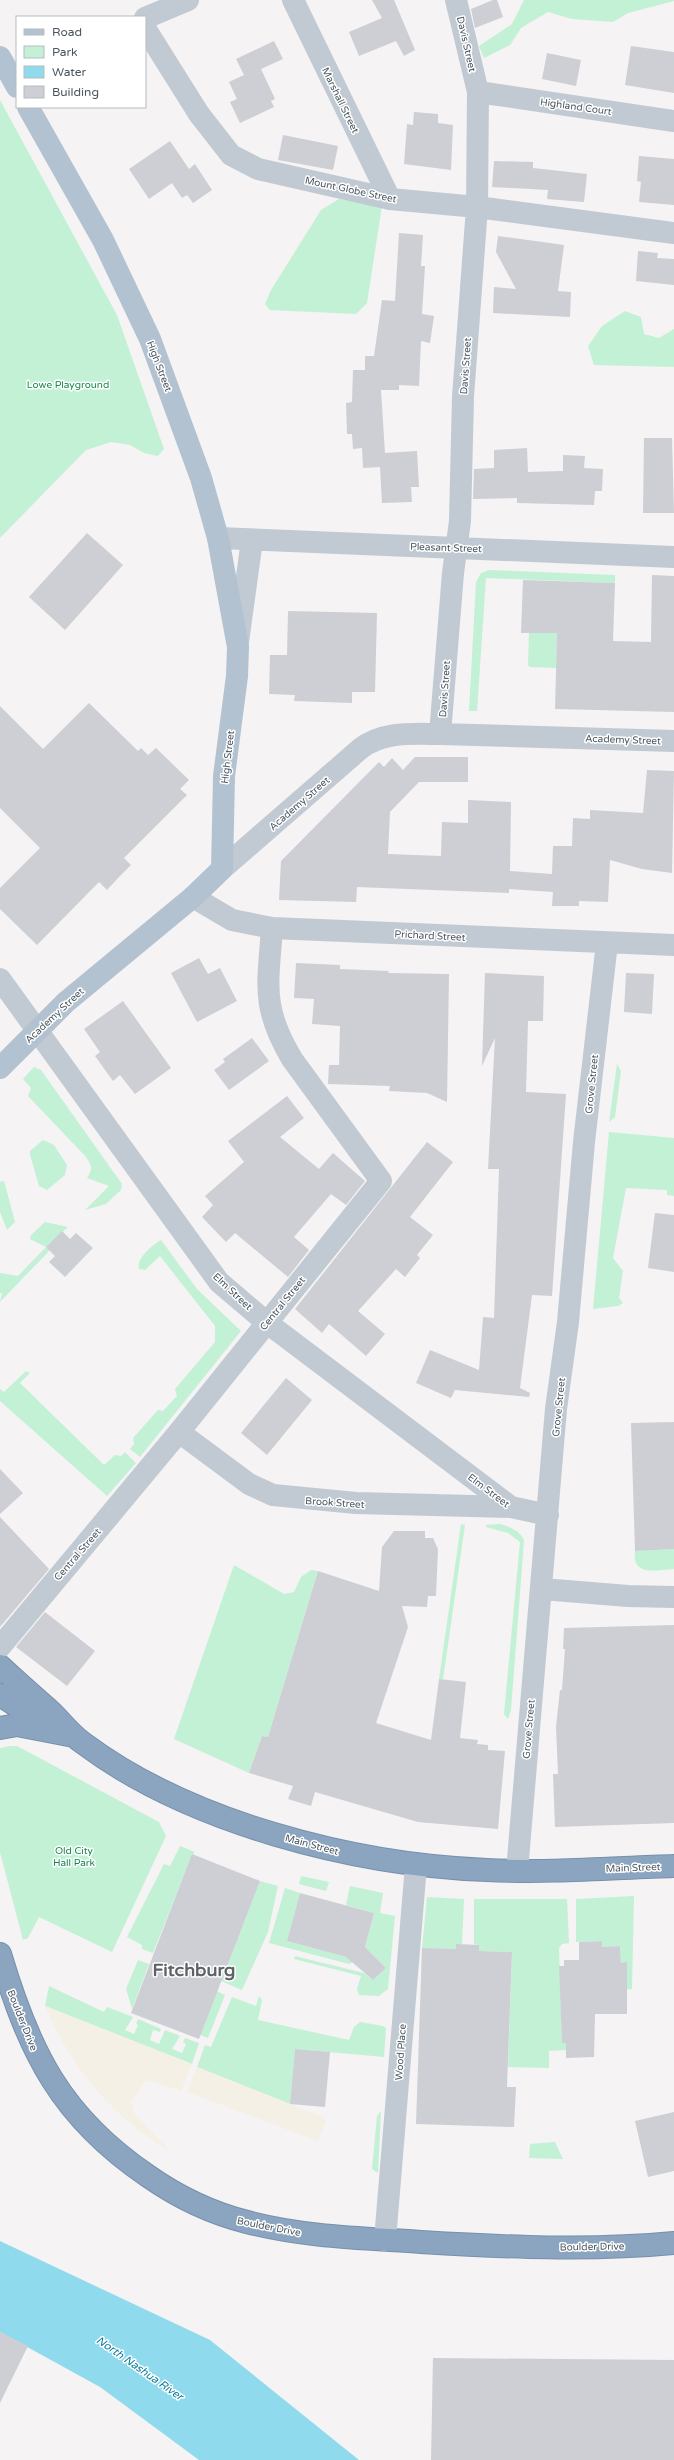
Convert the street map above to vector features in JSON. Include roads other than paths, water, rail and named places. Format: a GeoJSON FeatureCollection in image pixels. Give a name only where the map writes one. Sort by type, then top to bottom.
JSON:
{"type":"FeatureCollection","features":[{"type":"Feature","properties":{"kind":"highway","name":"Main Street"},"geometry":{"type":"LineString","coordinates":[[0,1666],[50,1711],[67,1735]]}},
{"type":"Feature","properties":{"kind":"highway","name":"Main Street"},"geometry":{"type":"LineString","coordinates":[[0,1694],[110,1761],[155,1786],[218,1814],[298,1841],[344,1853],[416,1865],[517,1871],[674,1866]]}},
{"type":"Feature","properties":{"kind":"highway"},"geometry":{"type":"LineString","coordinates":[[0,1728],[17,1725],[67,1735]]}},
{"type":"Feature","properties":{"kind":"highway","name":"Boulder Drive"},"geometry":{"type":"LineString","coordinates":[[0,1954],[30,2040],[52,2082],[92,2133],[124,2160],[188,2201],[232,2218],[289,2231],[342,2238],[564,2247],[674,2243]]}},
{"type":"Feature","properties":{"kind":"main road"},"geometry":{"type":"LineString","coordinates":[[0,57],[16,83]]}},
{"type":"Feature","properties":{"kind":"main road","name":"High Street"},"geometry":{"type":"LineString","coordinates":[[29,108],[103,240],[150,339],[194,457],[218,538],[238,647],[237,676],[224,776],[222,869]]}},
{"type":"Feature","properties":{"kind":"main road","name":"Academy Street"},"geometry":{"type":"LineString","coordinates":[[0,1068],[66,1002],[193,897],[222,869]]}},
{"type":"Feature","properties":{"kind":"street"},"geometry":{"type":"LineString","coordinates":[[146,18],[188,0]]}},
{"type":"Feature","properties":{"kind":"street","name":"Marshall Street"},"geometry":{"type":"LineString","coordinates":[[293,0],[390,199]]}},
{"type":"Feature","properties":{"kind":"street","name":"Davis Street"},"geometry":{"type":"LineString","coordinates":[[440,734],[460,521],[463,397],[477,206],[478,92],[456,0]]}},
{"type":"Feature","properties":{"kind":"street","name":"Mount Globe Street"},"geometry":{"type":"LineString","coordinates":[[146,30],[199,114],[231,154],[258,169],[390,199],[477,206],[674,233]]}},
{"type":"Feature","properties":{"kind":"street","name":"Highland Court"},"geometry":{"type":"LineString","coordinates":[[478,92],[674,121]]}},
{"type":"Feature","properties":{"kind":"street","name":"Pleasant Street"},"geometry":{"type":"LineString","coordinates":[[218,538],[674,557]]}},
{"type":"Feature","properties":{"kind":"street","name":"High Street"},"geometry":{"type":"LineString","coordinates":[[238,647],[252,540]]}},
{"type":"Feature","properties":{"kind":"street","name":"Academy Street"},"geometry":{"type":"LineString","coordinates":[[222,869],[368,742],[393,735],[440,734],[674,740]]}},
{"type":"Feature","properties":{"kind":"street","name":"Prichard Street"},"geometry":{"type":"LineString","coordinates":[[193,897],[232,920],[272,928],[674,945]]}},
{"type":"Feature","properties":{"kind":"street","name":"Central Street"},"geometry":{"type":"LineString","coordinates":[[0,1647],[179,1432],[381,1181],[292,1059],[279,1037],[269,1003],[272,928]]}},
{"type":"Feature","properties":{"kind":"street","name":"Grove Street"},"geometry":{"type":"LineString","coordinates":[[517,1871],[527,1734],[542,1589],[556,1409],[568,1322],[584,1142],[607,943]]}},
{"type":"Feature","properties":{"kind":"street","name":"Elm Street"},"geometry":{"type":"LineString","coordinates":[[0,979],[38,1030],[179,1229],[219,1282],[266,1322],[511,1507],[548,1515]]}},
{"type":"Feature","properties":{"kind":"street","name":"Brook Street"},"geometry":{"type":"LineString","coordinates":[[179,1432],[249,1484],[273,1495],[318,1501],[387,1505],[511,1507]]}},
{"type":"Feature","properties":{"kind":"street"},"geometry":{"type":"LineString","coordinates":[[542,1589],[628,1596],[674,1597]]}},
{"type":"Feature","properties":{"kind":"street","name":"Wood Place"},"geometry":{"type":"LineString","coordinates":[[385,2240],[416,1865]]}},
{"type":"Feature","properties":{"kind":"water","name":"North Nashua River"},"geometry":{"type":"Polygon","coordinates":[[[0,2241],[210,2340],[359,2460],[199,2460],[100,2387],[0,2332],[0,2241]]]}},
{"type":"Feature","properties":{"kind":"district","name":"Fitchburg"},"geometry":{"type":"Point","coordinates":[194,1970]}},
{"type":"Feature","properties":{"kind":"park label","name":"Lowe Playground"},"geometry":{"type":"Point","coordinates":[68,384]}},
{"type":"Feature","properties":{"kind":"park label","name":"Old City Hall Park"},"geometry":{"type":"Point","coordinates":[74,1856]}}]}
